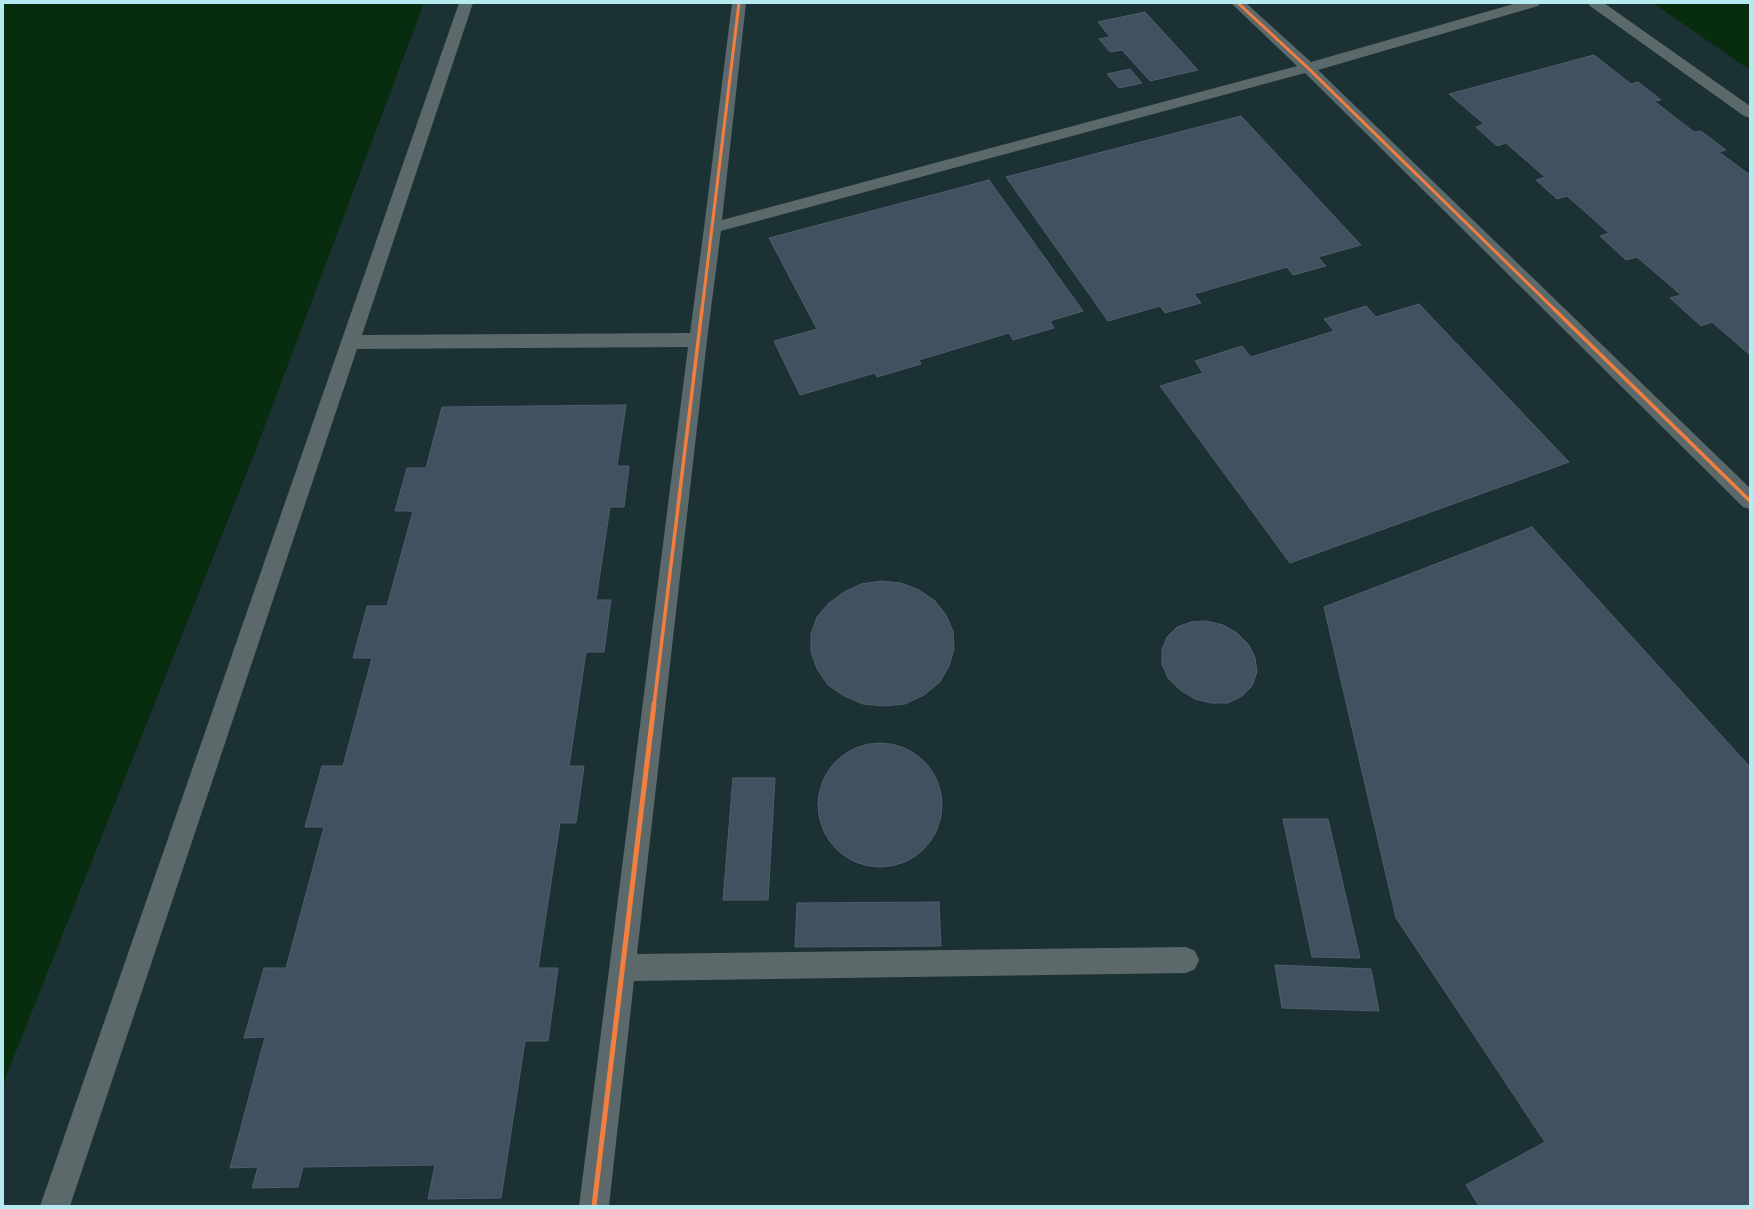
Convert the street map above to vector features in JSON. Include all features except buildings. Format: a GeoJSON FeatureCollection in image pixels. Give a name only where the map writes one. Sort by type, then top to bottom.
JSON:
{"type":"FeatureCollection","features":[{"type":"Feature","properties":{"kind":"street"},"geometry":{"type":"LineString","coordinates":[[55,1206],[466,3]]}},
{"type":"Feature","properties":{"kind":"street"},"geometry":{"type":"LineString","coordinates":[[594,1206],[739,3]]}},
{"type":"Feature","properties":{"kind":"street"},"geometry":{"type":"LineString","coordinates":[[1238,3],[1308,68],[1750,501]]}},
{"type":"Feature","properties":{"kind":"street"},"geometry":{"type":"LineString","coordinates":[[713,228],[1308,68],[1533,3]]}},
{"type":"Feature","properties":{"kind":"street"},"geometry":{"type":"LineString","coordinates":[[1595,3],[1750,113]]}},
{"type":"Feature","properties":{"kind":"street"},"geometry":{"type":"LineString","coordinates":[[350,342],[698,340]]}},
{"type":"Feature","properties":{"kind":"street"},"geometry":{"type":"LineString","coordinates":[[623,968],[1186,960]]}},
{"type":"Feature","properties":{"kind":"shaded area"},"geometry":{"type":"Polygon","coordinates":[[[3,3],[424,3],[255,452],[3,1084],[3,3]]]}},
{"type":"Feature","properties":{"kind":"shaded area"},"geometry":{"type":"Polygon","coordinates":[[[1653,3],[1750,3],[1750,70],[1653,3]]]}},
{"type":"Feature","properties":{"kind":"cycle path"},"geometry":{"type":"LineString","coordinates":[[594,1206],[739,3]]}},
{"type":"Feature","properties":{"kind":"cycle path"},"geometry":{"type":"LineString","coordinates":[[1238,3],[1308,68],[1750,501]]}}]}
